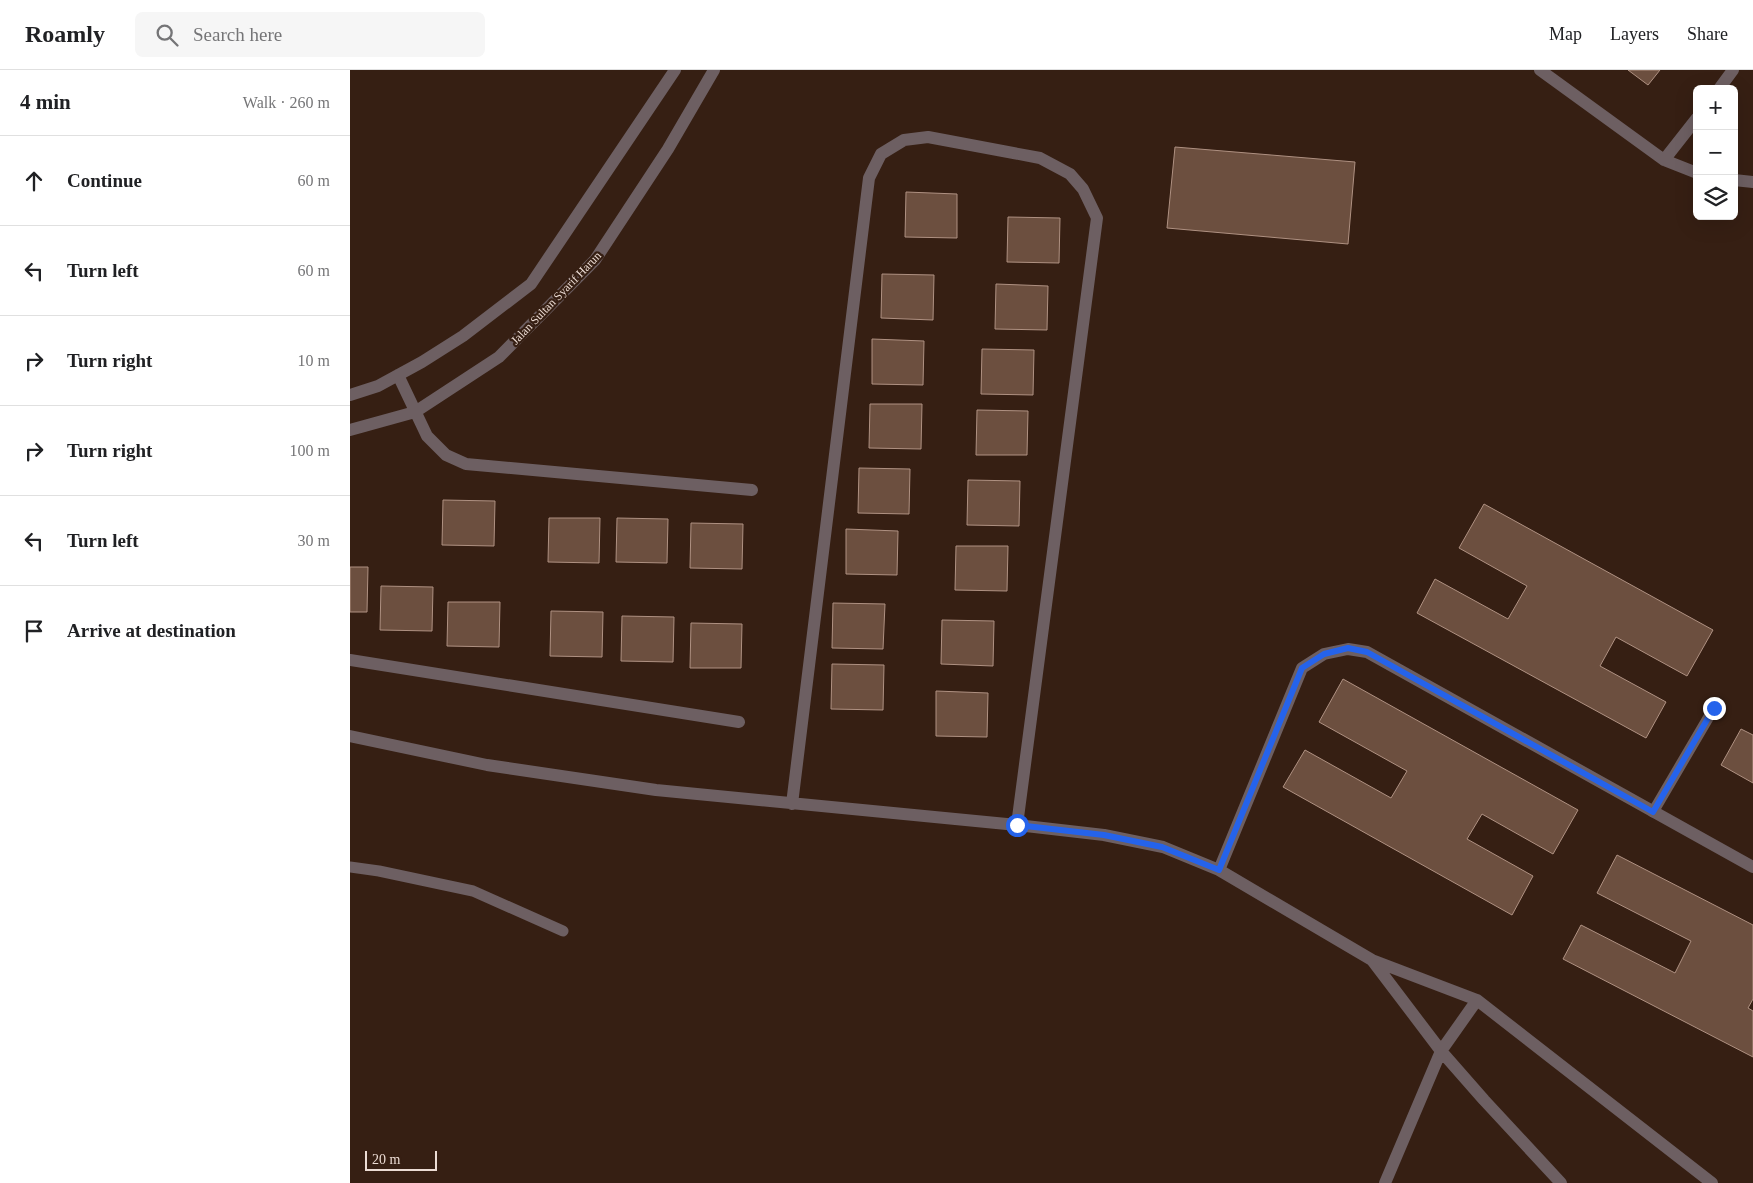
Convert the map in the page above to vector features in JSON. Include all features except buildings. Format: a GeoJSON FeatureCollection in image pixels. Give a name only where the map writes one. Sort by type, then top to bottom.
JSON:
{"type":"FeatureCollection","features":[{"type":"Feature","properties":{"kind":"street"},"geometry":{"type":"LineString","coordinates":[[350,395],[378,386],[422,362],[463,336],[531,284],[675,70]]}},
{"type":"Feature","properties":{"kind":"street","name":"Jalan Sultan Syarif Harun"},"geometry":{"type":"LineString","coordinates":[[350,430],[415,412],[499,357],[595,260],[668,149],[714,70]]}},
{"type":"Feature","properties":{"kind":"street"},"geometry":{"type":"LineString","coordinates":[[1540,70],[1664,160],[1693,171]]}},
{"type":"Feature","properties":{"kind":"street"},"geometry":{"type":"LineString","coordinates":[[1722,85],[1733,70]]}},
{"type":"Feature","properties":{"kind":"street"},"geometry":{"type":"LineString","coordinates":[[1664,160],[1693,123]]}},
{"type":"Feature","properties":{"kind":"street"},"geometry":{"type":"LineString","coordinates":[[792,804],[869,178],[881,154],[904,140],[928,137],[1040,158],[1070,174],[1083,189],[1098,218],[1017,825]]}},
{"type":"Feature","properties":{"kind":"street"},"geometry":{"type":"LineString","coordinates":[[1738,180],[1753,182]]}},
{"type":"Feature","properties":{"kind":"street"},"geometry":{"type":"LineString","coordinates":[[398,375],[427,436],[446,455],[466,464],[752,490]]}},
{"type":"Feature","properties":{"kind":"street"},"geometry":{"type":"LineString","coordinates":[[1219,870],[1302,668],[1324,654],[1348,648],[1367,652],[1753,866]]}},
{"type":"Feature","properties":{"kind":"street"},"geometry":{"type":"LineString","coordinates":[[350,660],[739,722]]}},
{"type":"Feature","properties":{"kind":"street"},"geometry":{"type":"LineString","coordinates":[[350,736],[496,766],[656,790],[1017,825],[1104,835],[1162,847],[1219,870],[1372,960],[1477,1000],[1712,1183]]}},
{"type":"Feature","properties":{"kind":"street"},"geometry":{"type":"LineString","coordinates":[[1372,960],[1441,1051],[1561,1183]]}},
{"type":"Feature","properties":{"kind":"street"},"geometry":{"type":"LineString","coordinates":[[1385,1183],[1441,1051],[1477,1000]]}},
{"type":"Feature","properties":{"kind":"lane"},"geometry":{"type":"LineString","coordinates":[[1653,812],[1714,708]]}},
{"type":"Feature","properties":{"kind":"lane"},"geometry":{"type":"LineString","coordinates":[[350,867],[405,876],[473,892],[563,932]]}},
{"type":"Feature","properties":{"kind":"route"},"geometry":{"type":"LineString","coordinates":[[1017,825],[1104,835],[1162,847],[1219,870],[1302,668],[1324,654],[1348,648],[1367,652],[1653,812],[1714,708]]}}]}
